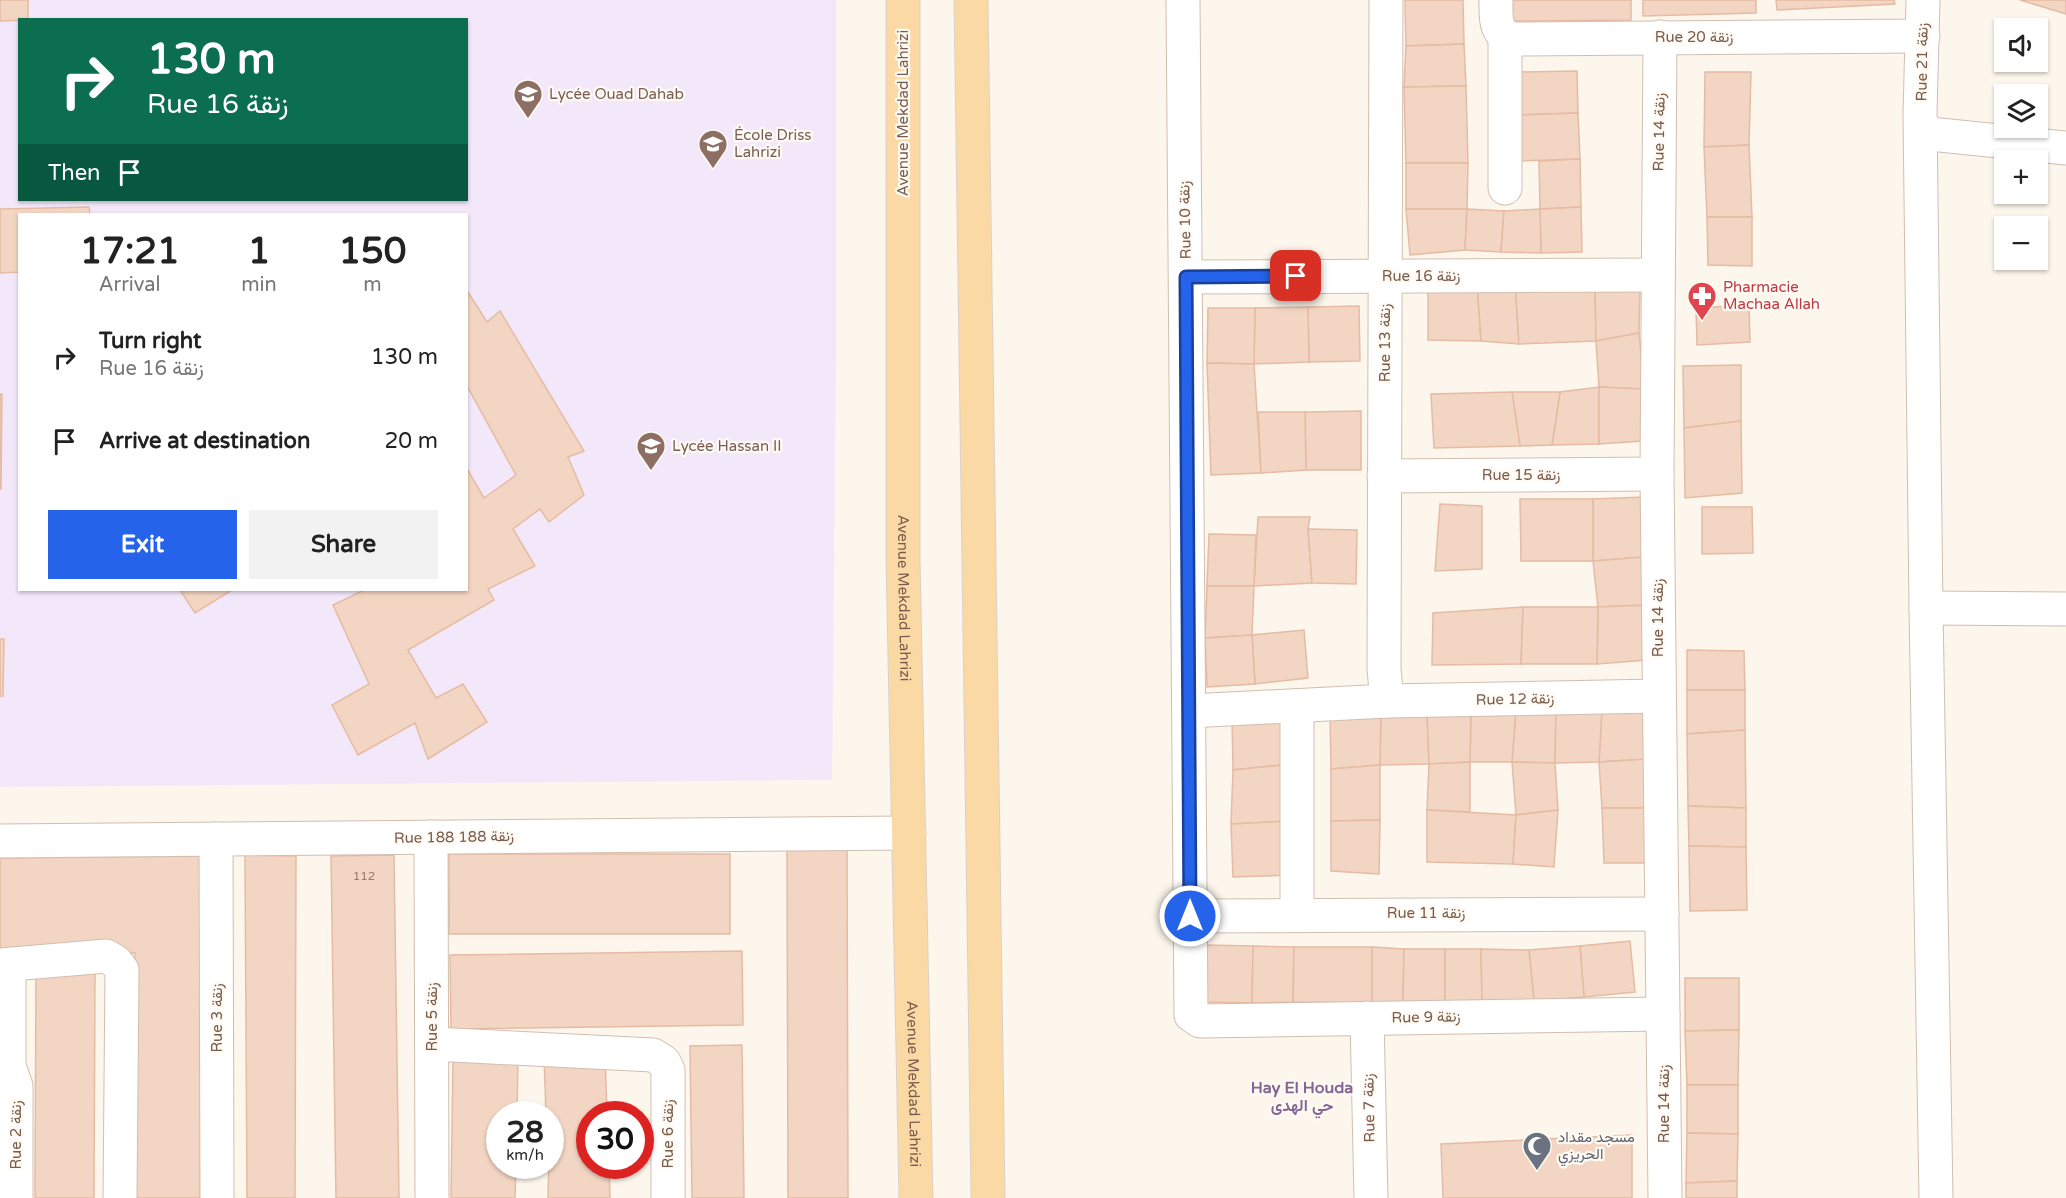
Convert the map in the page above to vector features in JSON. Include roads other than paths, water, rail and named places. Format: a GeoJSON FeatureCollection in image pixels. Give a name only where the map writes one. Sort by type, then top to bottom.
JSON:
{"type":"FeatureCollection","features":[{"type":"Feature","properties":{"kind":"main road","name":"Avenue Mekdad Lahrizi"},"geometry":{"type":"LineString","coordinates":[[903,0],[903,558],[916,1198]]}},
{"type":"Feature","properties":{"kind":"main road"},"geometry":{"type":"LineString","coordinates":[[971,0],[988,1198]]}},
{"type":"Feature","properties":{"kind":"street","name":"Rue 10 زنقة"},"geometry":{"type":"LineString","coordinates":[[1183,0],[1191,1015]]}},
{"type":"Feature","properties":{"kind":"street","name":"Rue 13 زنقة"},"geometry":{"type":"LineString","coordinates":[[1386,0],[1384,476],[1386,693]]}},
{"type":"Feature","properties":{"kind":"street"},"geometry":{"type":"LineString","coordinates":[[1496,0],[1498,27],[1505,37],[1504,188]]}},
{"type":"Feature","properties":{"kind":"street","name":"Rue 21 زنقة"},"geometry":{"type":"LineString","coordinates":[[1923,0],[1926,608],[1936,1198]]}},
{"type":"Feature","properties":{"kind":"street","name":"Rue 20 زنقة"},"geometry":{"type":"LineString","coordinates":[[1505,37],[1923,36]]}},
{"type":"Feature","properties":{"kind":"street","name":"Rue 14 زنقة"},"geometry":{"type":"LineString","coordinates":[[1660,37],[1657,474],[1665,1198]]}},
{"type":"Feature","properties":{"kind":"street"},"geometry":{"type":"LineString","coordinates":[[1922,125],[1930,134],[2066,148]]}},
{"type":"Feature","properties":{"kind":"street","name":"Rue 16 زنقة"},"geometry":{"type":"LineString","coordinates":[[1186,277],[1657,275]]}},
{"type":"Feature","properties":{"kind":"street","name":"Rue 15 زنقة"},"geometry":{"type":"LineString","coordinates":[[1384,476],[1657,474]]}},
{"type":"Feature","properties":{"kind":"street"},"geometry":{"type":"LineString","coordinates":[[1926,608],[2066,609]]}},
{"type":"Feature","properties":{"kind":"street","name":"Rue 12 زنقة"},"geometry":{"type":"LineString","coordinates":[[1189,711],[1297,706],[1386,693],[1659,696]]}},
{"type":"Feature","properties":{"kind":"street"},"geometry":{"type":"LineString","coordinates":[[1296,913],[1297,706]]}},
{"type":"Feature","properties":{"kind":"street","name":"Rue 188 زنقة 188"},"geometry":{"type":"LineString","coordinates":[[0,841],[909,833]]}},
{"type":"Feature","properties":{"kind":"street","name":"Rue 5 زنقة"},"geometry":{"type":"LineString","coordinates":[[431,837],[432,1198]]}},
{"type":"Feature","properties":{"kind":"street","name":"Rue 3 زنقة"},"geometry":{"type":"LineString","coordinates":[[216,839],[217,1198]]}},
{"type":"Feature","properties":{"kind":"street","name":"Rue 11 زنقة"},"geometry":{"type":"LineString","coordinates":[[1190,916],[1296,913],[1662,914]]}},
{"type":"Feature","properties":{"kind":"street"},"geometry":{"type":"LineString","coordinates":[[4,965],[106,956],[116,962],[122,970],[120,1198]]}},
{"type":"Feature","properties":{"kind":"street","name":"Rue 2 زنقة"},"geometry":{"type":"LineString","coordinates":[[4,965],[5,1064],[16,1086],[16,1198]]}},
{"type":"Feature","properties":{"kind":"street","name":"Rue 9 زنقة"},"geometry":{"type":"LineString","coordinates":[[1191,1015],[1200,1022],[1663,1014]]}},
{"type":"Feature","properties":{"kind":"street","name":"Rue 7 زنقة"},"geometry":{"type":"LineString","coordinates":[[1367,1018],[1371,1198]]}},
{"type":"Feature","properties":{"kind":"street","name":"Rue 6 زنقة"},"geometry":{"type":"LineString","coordinates":[[432,1044],[653,1055],[664,1062],[668,1070],[668,1198]]}},
{"type":"Feature","properties":{"kind":"place","name":"Lycée Ouad Dahab"},"geometry":{"type":"Point","coordinates":[528,120]}},
{"type":"Feature","properties":{"kind":"place","name":"École Driss Lahrizi"},"geometry":{"type":"Point","coordinates":[713,170]}},
{"type":"Feature","properties":{"kind":"place","name":"Pharmacie Machaa Allah"},"geometry":{"type":"Point","coordinates":[1702,322]}},
{"type":"Feature","properties":{"kind":"place","name":"Lycée Hassan II"},"geometry":{"type":"Point","coordinates":[651,472]}},
{"type":"Feature","properties":{"kind":"place","name":"مسجد مقداد الحريزي"},"geometry":{"type":"Point","coordinates":[1537,1172]}},
{"type":"Feature","properties":{"kind":"district","name":"Hay El Houda حي الهدى"},"geometry":{"type":"Point","coordinates":[1302,1097]}}]}
